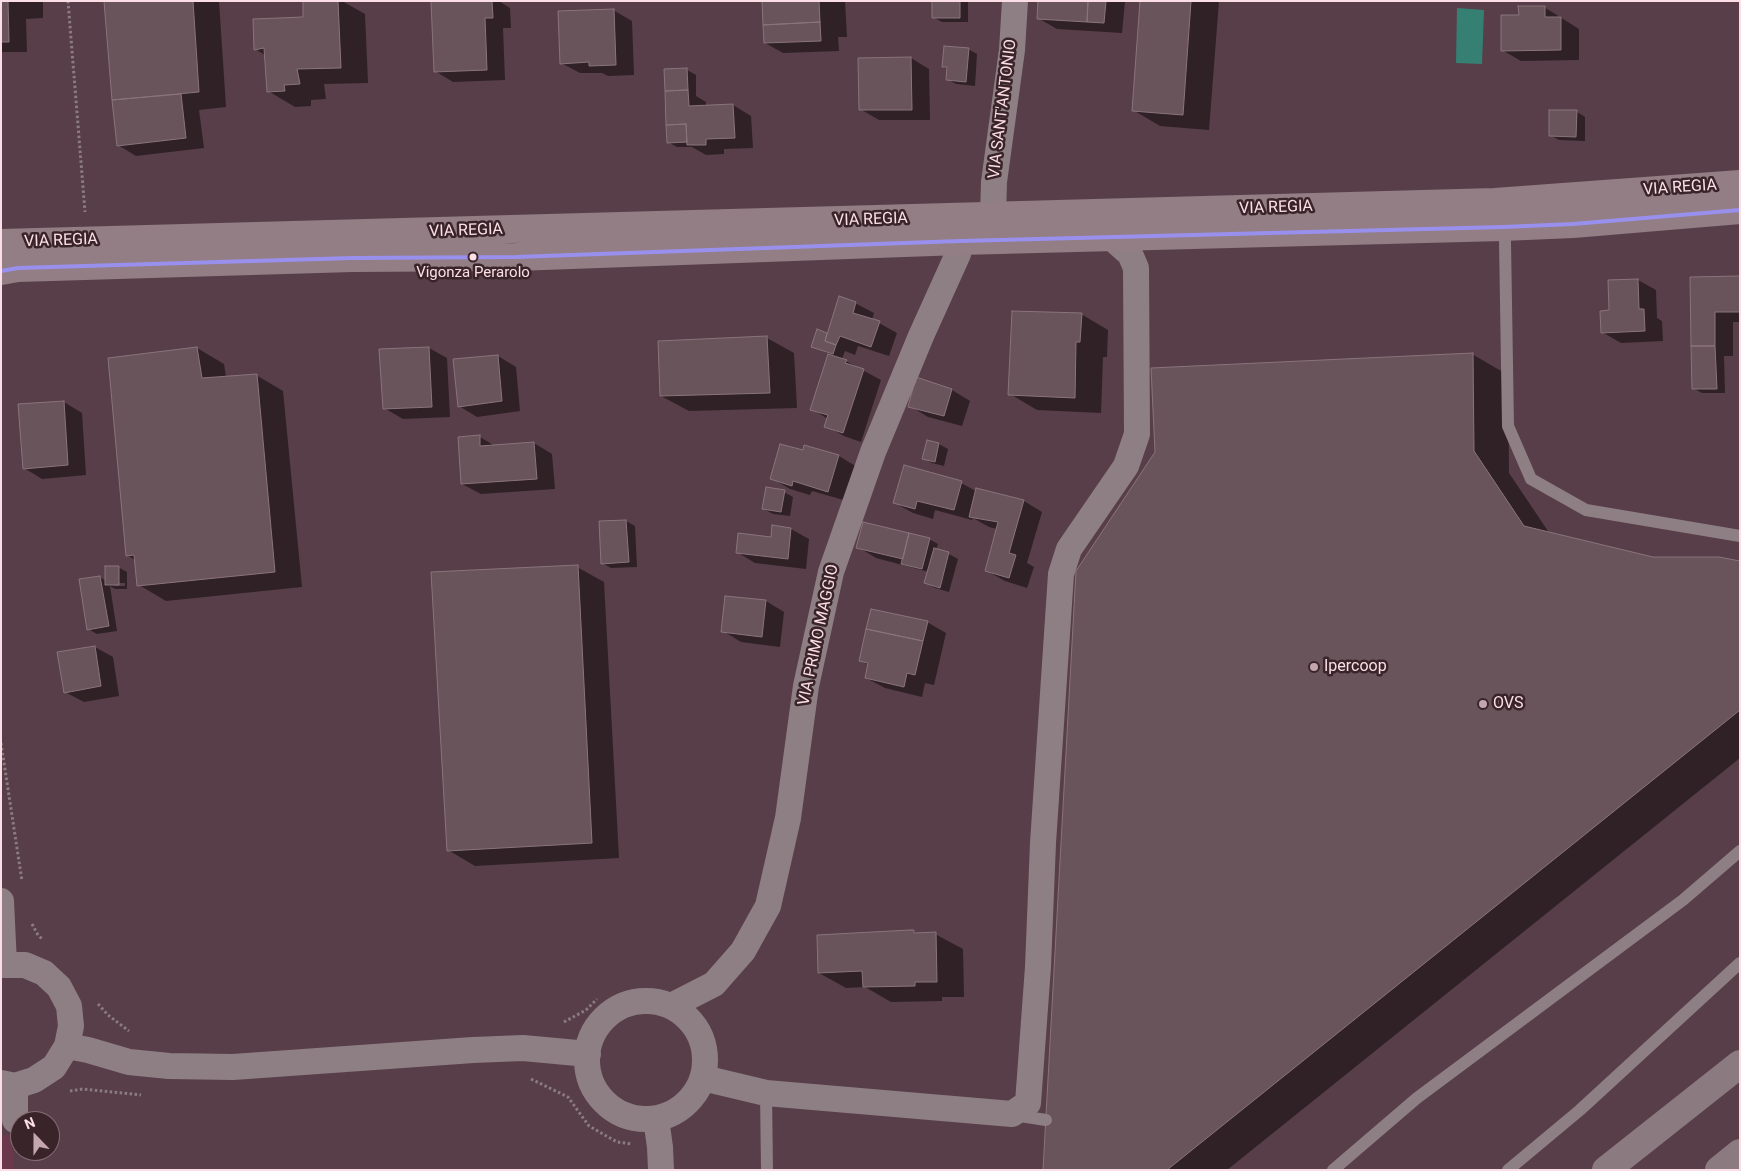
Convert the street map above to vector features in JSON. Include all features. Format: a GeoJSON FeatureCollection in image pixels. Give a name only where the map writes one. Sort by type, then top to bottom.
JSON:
{"type":"FeatureCollection","features":[{"type":"Feature","properties":{"kind":"highway"},"geometry":{"type":"LineString","coordinates":[[1606,1170],[1740,1064]]}},
{"type":"Feature","properties":{"kind":"highway"},"geometry":{"type":"LineString","coordinates":[[1719,1170],[1740,1153]]}},
{"type":"Feature","properties":{"kind":"main road","name":"VIA REGIA"},"geometry":{"type":"LineString","coordinates":[[1,243],[1496,202],[1740,184]]}},
{"type":"Feature","properties":{"kind":"main road","name":"VIA REGIA"},"geometry":{"type":"LineString","coordinates":[[1,271],[18,268],[352,258],[516,257],[960,241],[1503,228],[1740,210]]}},
{"type":"Feature","properties":{"kind":"street","name":"VIA SANT'ANTONIO"},"geometry":{"type":"LineString","coordinates":[[994,216],[994,182],[1012,50],[1015,1]]}},
{"type":"Feature","properties":{"kind":"street"},"geometry":{"type":"LineString","coordinates":[[703,1078],[766,1093],[1029,1112],[1043,843],[1062,574],[1069,549],[1126,466],[1137,434],[1136,268],[1130,254],[1111,237]]}},
{"type":"Feature","properties":{"kind":"street","name":"VIA PRIMO MAGGIO"},"geometry":{"type":"LineString","coordinates":[[671,1006],[714,984],[743,951],[768,906],[788,818],[806,686],[831,572],[873,452],[921,336],[958,254],[960,241]]}},
{"type":"Feature","properties":{"kind":"street"},"geometry":{"type":"LineString","coordinates":[[12,896],[3,964],[25,965],[44,973],[59,987],[69,1006],[71,1026],[67,1046],[54,1067],[34,1080],[8,1084],[13,1111]]}},
{"type":"Feature","properties":{"kind":"street"},"geometry":{"type":"LineString","coordinates":[[638,1001],[655,1002],[671,1006],[686,1015],[696,1028],[704,1044],[706,1060],[703,1078],[696,1092],[686,1105],[671,1114],[656,1120],[638,1119],[622,1114],[607,1105],[596,1092],[590,1077],[587,1060],[589,1043],[596,1028],[608,1015],[622,1006],[638,1001]]}},
{"type":"Feature","properties":{"kind":"street"},"geometry":{"type":"LineString","coordinates":[[67,1046],[129,1062],[169,1066],[233,1067],[523,1048],[588,1054]]}},
{"type":"Feature","properties":{"kind":"street"},"geometry":{"type":"LineString","coordinates":[[656,1120],[660,1158]]}},
{"type":"Feature","properties":{"kind":"lane"},"geometry":{"type":"LineString","coordinates":[[1503,228],[1505,241],[1508,426],[1531,479],[1586,510],[1740,536]]}},
{"type":"Feature","properties":{"kind":"lane"},"geometry":{"type":"LineString","coordinates":[[1333,1170],[1417,1098],[1683,900],[1740,851]]}},
{"type":"Feature","properties":{"kind":"lane"},"geometry":{"type":"LineString","coordinates":[[1508,1170],[1580,1110],[1740,963]]}},
{"type":"Feature","properties":{"kind":"lane"},"geometry":{"type":"LineString","coordinates":[[766,1093],[767,1170]]}},
{"type":"Feature","properties":{"kind":"path"},"geometry":{"type":"LineString","coordinates":[[68,1],[85,213]]}},
{"type":"Feature","properties":{"kind":"path"},"geometry":{"type":"LineString","coordinates":[[1,743],[12,896]]}},
{"type":"Feature","properties":{"kind":"path"},"geometry":{"type":"LineString","coordinates":[[30,919],[38,935],[48,945]]}},
{"type":"Feature","properties":{"kind":"path"},"geometry":{"type":"LineString","coordinates":[[96,1002],[108,1015],[134,1034]]}},
{"type":"Feature","properties":{"kind":"path"},"geometry":{"type":"LineString","coordinates":[[525,1076],[568,1097],[590,1126],[617,1142],[660,1158]]}},
{"type":"Feature","properties":{"kind":"path"},"geometry":{"type":"LineString","coordinates":[[66,1092],[83,1089],[150,1095]]}},
{"type":"Feature","properties":{"kind":"shaded area"},"geometry":{"type":"Polygon","coordinates":[[[1457,8],[1484,10],[1482,64],[1456,63],[1457,8]]]}},
{"type":"Feature","properties":{"kind":"shaded area"},"geometry":{"type":"Polygon","coordinates":[[[1,1135],[10,1135],[10,1161],[13,1161],[14,1170],[1,1170],[1,1135]]]}},
{"type":"Feature","properties":{"kind":"building"},"geometry":{"type":"Polygon","coordinates":[[[1,1],[8,1],[9,42],[1,42],[1,1]]]}},
{"type":"Feature","properties":{"kind":"building"},"geometry":{"type":"Polygon","coordinates":[[[104,1],[193,1],[199,92],[112,100],[104,1]]]}},
{"type":"Feature","properties":{"kind":"building"},"geometry":{"type":"Polygon","coordinates":[[[303,1],[338,1],[341,68],[297,69],[300,84],[284,85],[285,91],[267,92],[264,48],[254,50],[253,19],[303,17],[303,1]]]}},
{"type":"Feature","properties":{"kind":"building"},"geometry":{"type":"Polygon","coordinates":[[[431,1],[492,1],[493,18],[485,18],[487,70],[434,72],[431,1]]]}},
{"type":"Feature","properties":{"kind":"building"},"geometry":{"type":"Polygon","coordinates":[[[762,1],[819,1],[820,22],[763,25],[762,1]]]}},
{"type":"Feature","properties":{"kind":"building"},"geometry":{"type":"Polygon","coordinates":[[[932,1],[960,1],[960,18],[932,18],[932,1]]]}},
{"type":"Feature","properties":{"kind":"building"},"geometry":{"type":"Polygon","coordinates":[[[1038,1],[1088,1],[1087,22],[1037,19],[1038,1]]]}},
{"type":"Feature","properties":{"kind":"building"},"geometry":{"type":"Polygon","coordinates":[[[1088,1],[1106,1],[1104,23],[1087,22],[1088,1]]]}},
{"type":"Feature","properties":{"kind":"building"},"geometry":{"type":"Polygon","coordinates":[[[1140,1],[1191,1],[1183,115],[1132,111],[1140,1]]]}},
{"type":"Feature","properties":{"kind":"building"},"geometry":{"type":"Polygon","coordinates":[[[1518,6],[1545,6],[1545,17],[1561,17],[1561,50],[1501,51],[1501,15],[1519,15],[1518,6]]]}},
{"type":"Feature","properties":{"kind":"building"},"geometry":{"type":"Polygon","coordinates":[[[614,9],[616,65],[589,66],[589,62],[560,64],[558,11],[614,9]]]}},
{"type":"Feature","properties":{"kind":"building"},"geometry":{"type":"Polygon","coordinates":[[[820,22],[821,41],[764,43],[763,25],[820,22]]]}},
{"type":"Feature","properties":{"kind":"building"},"geometry":{"type":"Polygon","coordinates":[[[944,46],[969,48],[966,82],[946,80],[947,67],[942,67],[944,46]]]}},
{"type":"Feature","properties":{"kind":"building"},"geometry":{"type":"Polygon","coordinates":[[[911,57],[912,110],[859,110],[858,58],[911,57]]]}},
{"type":"Feature","properties":{"kind":"building"},"geometry":{"type":"Polygon","coordinates":[[[687,68],[688,90],[665,91],[664,69],[687,68]]]}},
{"type":"Feature","properties":{"kind":"building"},"geometry":{"type":"Polygon","coordinates":[[[688,90],[689,106],[733,104],[735,138],[706,139],[706,145],[687,145],[686,124],[666,125],[665,91],[688,90]]]}},
{"type":"Feature","properties":{"kind":"building"},"geometry":{"type":"Polygon","coordinates":[[[181,94],[186,138],[117,146],[112,100],[181,94]]]}},
{"type":"Feature","properties":{"kind":"building"},"geometry":{"type":"Polygon","coordinates":[[[1549,110],[1577,110],[1576,137],[1549,136],[1549,110]]]}},
{"type":"Feature","properties":{"kind":"building"},"geometry":{"type":"Polygon","coordinates":[[[686,124],[687,142],[667,143],[666,125],[686,124]]]}},
{"type":"Feature","properties":{"kind":"building"},"geometry":{"type":"Polygon","coordinates":[[[1740,276],[1740,312],[1715,312],[1715,346],[1691,346],[1690,277],[1740,276]]]}},
{"type":"Feature","properties":{"kind":"building"},"geometry":{"type":"Polygon","coordinates":[[[1638,279],[1639,309],[1644,309],[1645,331],[1601,333],[1600,311],[1609,310],[1608,280],[1638,279]]]}},
{"type":"Feature","properties":{"kind":"building"},"geometry":{"type":"Polygon","coordinates":[[[839,296],[856,302],[853,313],[880,321],[871,347],[840,336],[836,345],[825,341],[839,296]]]}},
{"type":"Feature","properties":{"kind":"building"},"geometry":{"type":"Polygon","coordinates":[[[1012,311],[1082,313],[1080,342],[1076,342],[1075,398],[1008,395],[1012,311]]]}},
{"type":"Feature","properties":{"kind":"building"},"geometry":{"type":"Polygon","coordinates":[[[817,329],[827,333],[825,341],[836,345],[833,354],[811,347],[817,329]]]}},
{"type":"Feature","properties":{"kind":"building"},"geometry":{"type":"Polygon","coordinates":[[[767,336],[770,393],[660,396],[658,341],[767,336]]]}},
{"type":"Feature","properties":{"kind":"building"},"geometry":{"type":"Polygon","coordinates":[[[1691,346],[1715,346],[1717,389],[1692,389],[1691,346]]]}},
{"type":"Feature","properties":{"kind":"building"},"geometry":{"type":"Polygon","coordinates":[[[197,347],[202,378],[257,374],[275,572],[137,586],[134,555],[126,556],[108,358],[197,347]]]}},
{"type":"Feature","properties":{"kind":"building"},"geometry":{"type":"Polygon","coordinates":[[[429,347],[432,407],[383,409],[379,349],[429,347]]]}},
{"type":"Feature","properties":{"kind":"building"},"geometry":{"type":"Polygon","coordinates":[[[1473,353],[1474,451],[1524,526],[1653,557],[1719,557],[1740,561],[1740,710],[1167,1170],[1043,1170],[1076,571],[1155,452],[1151,368],[1473,353]]]}},
{"type":"Feature","properties":{"kind":"building"},"geometry":{"type":"Polygon","coordinates":[[[828,354],[847,360],[845,363],[864,369],[843,433],[824,427],[828,415],[810,410],[828,354]]]}},
{"type":"Feature","properties":{"kind":"building"},"geometry":{"type":"Polygon","coordinates":[[[498,355],[502,401],[458,407],[453,359],[498,355]]]}},
{"type":"Feature","properties":{"kind":"building"},"geometry":{"type":"Polygon","coordinates":[[[916,377],[952,389],[944,416],[908,407],[916,377]]]}},
{"type":"Feature","properties":{"kind":"building"},"geometry":{"type":"Polygon","coordinates":[[[64,401],[68,465],[23,469],[18,404],[64,401]]]}},
{"type":"Feature","properties":{"kind":"building"},"geometry":{"type":"Polygon","coordinates":[[[480,435],[480,446],[534,442],[537,479],[461,484],[458,437],[480,435]]]}},
{"type":"Feature","properties":{"kind":"building"},"geometry":{"type":"Polygon","coordinates":[[[927,440],[939,443],[935,462],[922,459],[927,440]]]}},
{"type":"Feature","properties":{"kind":"building"},"geometry":{"type":"Polygon","coordinates":[[[780,444],[803,450],[804,445],[839,455],[828,492],[793,481],[792,486],[770,479],[780,444]]]}},
{"type":"Feature","properties":{"kind":"building"},"geometry":{"type":"Polygon","coordinates":[[[904,465],[962,481],[954,510],[917,501],[915,509],[893,503],[904,465]]]}},
{"type":"Feature","properties":{"kind":"building"},"geometry":{"type":"Polygon","coordinates":[[[766,487],[785,490],[781,512],[762,509],[766,487]]]}},
{"type":"Feature","properties":{"kind":"building"},"geometry":{"type":"Polygon","coordinates":[[[976,488],[1024,500],[1009,553],[1016,555],[1009,578],[985,571],[998,522],[969,517],[976,488]]]}},
{"type":"Feature","properties":{"kind":"building"},"geometry":{"type":"Polygon","coordinates":[[[626,520],[629,562],[601,564],[599,521],[626,520]]]}},
{"type":"Feature","properties":{"kind":"building"},"geometry":{"type":"Polygon","coordinates":[[[863,522],[909,533],[903,559],[856,548],[863,522]]]}},
{"type":"Feature","properties":{"kind":"building"},"geometry":{"type":"Polygon","coordinates":[[[772,525],[791,528],[788,559],[736,553],[738,533],[771,537],[772,525]]]}},
{"type":"Feature","properties":{"kind":"building"},"geometry":{"type":"Polygon","coordinates":[[[909,533],[930,538],[922,569],[901,564],[909,533]]]}},
{"type":"Feature","properties":{"kind":"building"},"geometry":{"type":"Polygon","coordinates":[[[934,548],[949,552],[940,588],[924,583],[934,548]]]}},
{"type":"Feature","properties":{"kind":"building"},"geometry":{"type":"Polygon","coordinates":[[[578,565],[592,843],[447,851],[431,572],[578,565]]]}},
{"type":"Feature","properties":{"kind":"building"},"geometry":{"type":"Polygon","coordinates":[[[105,566],[119,566],[119,585],[105,585],[105,566]]]}},
{"type":"Feature","properties":{"kind":"building"},"geometry":{"type":"Polygon","coordinates":[[[100,576],[109,626],[87,630],[79,579],[100,576]]]}},
{"type":"Feature","properties":{"kind":"building"},"geometry":{"type":"Polygon","coordinates":[[[725,596],[766,600],[762,637],[721,632],[725,596]]]}},
{"type":"Feature","properties":{"kind":"building"},"geometry":{"type":"Polygon","coordinates":[[[871,609],[928,621],[923,641],[866,629],[871,609]]]}},
{"type":"Feature","properties":{"kind":"building"},"geometry":{"type":"Polygon","coordinates":[[[866,629],[923,641],[915,675],[907,673],[904,687],[865,678],[868,663],[859,661],[866,629]]]}},
{"type":"Feature","properties":{"kind":"building"},"geometry":{"type":"Polygon","coordinates":[[[95,646],[101,686],[64,693],[57,652],[95,646]]]}},
{"type":"Feature","properties":{"kind":"building"},"geometry":{"type":"Polygon","coordinates":[[[914,930],[914,933],[936,932],[937,982],[915,982],[915,986],[863,987],[862,971],[818,973],[817,935],[914,930]]]}},
{"type":"Feature","properties":{"kind":"transit line"},"geometry":{"type":"LineString","coordinates":[[1,271],[18,268],[352,258],[516,257],[960,241],[1503,227],[1573,224],[1740,210]]}},
{"type":"Feature","properties":{"kind":"place","name":"Vigonza Perarolo"},"geometry":{"type":"Point","coordinates":[473,257]}},
{"type":"Feature","properties":{"kind":"place","name":"Ipercoop"},"geometry":{"type":"Point","coordinates":[1314,667]}},
{"type":"Feature","properties":{"kind":"place","name":"OVS"},"geometry":{"type":"Point","coordinates":[1483,704]}}]}
